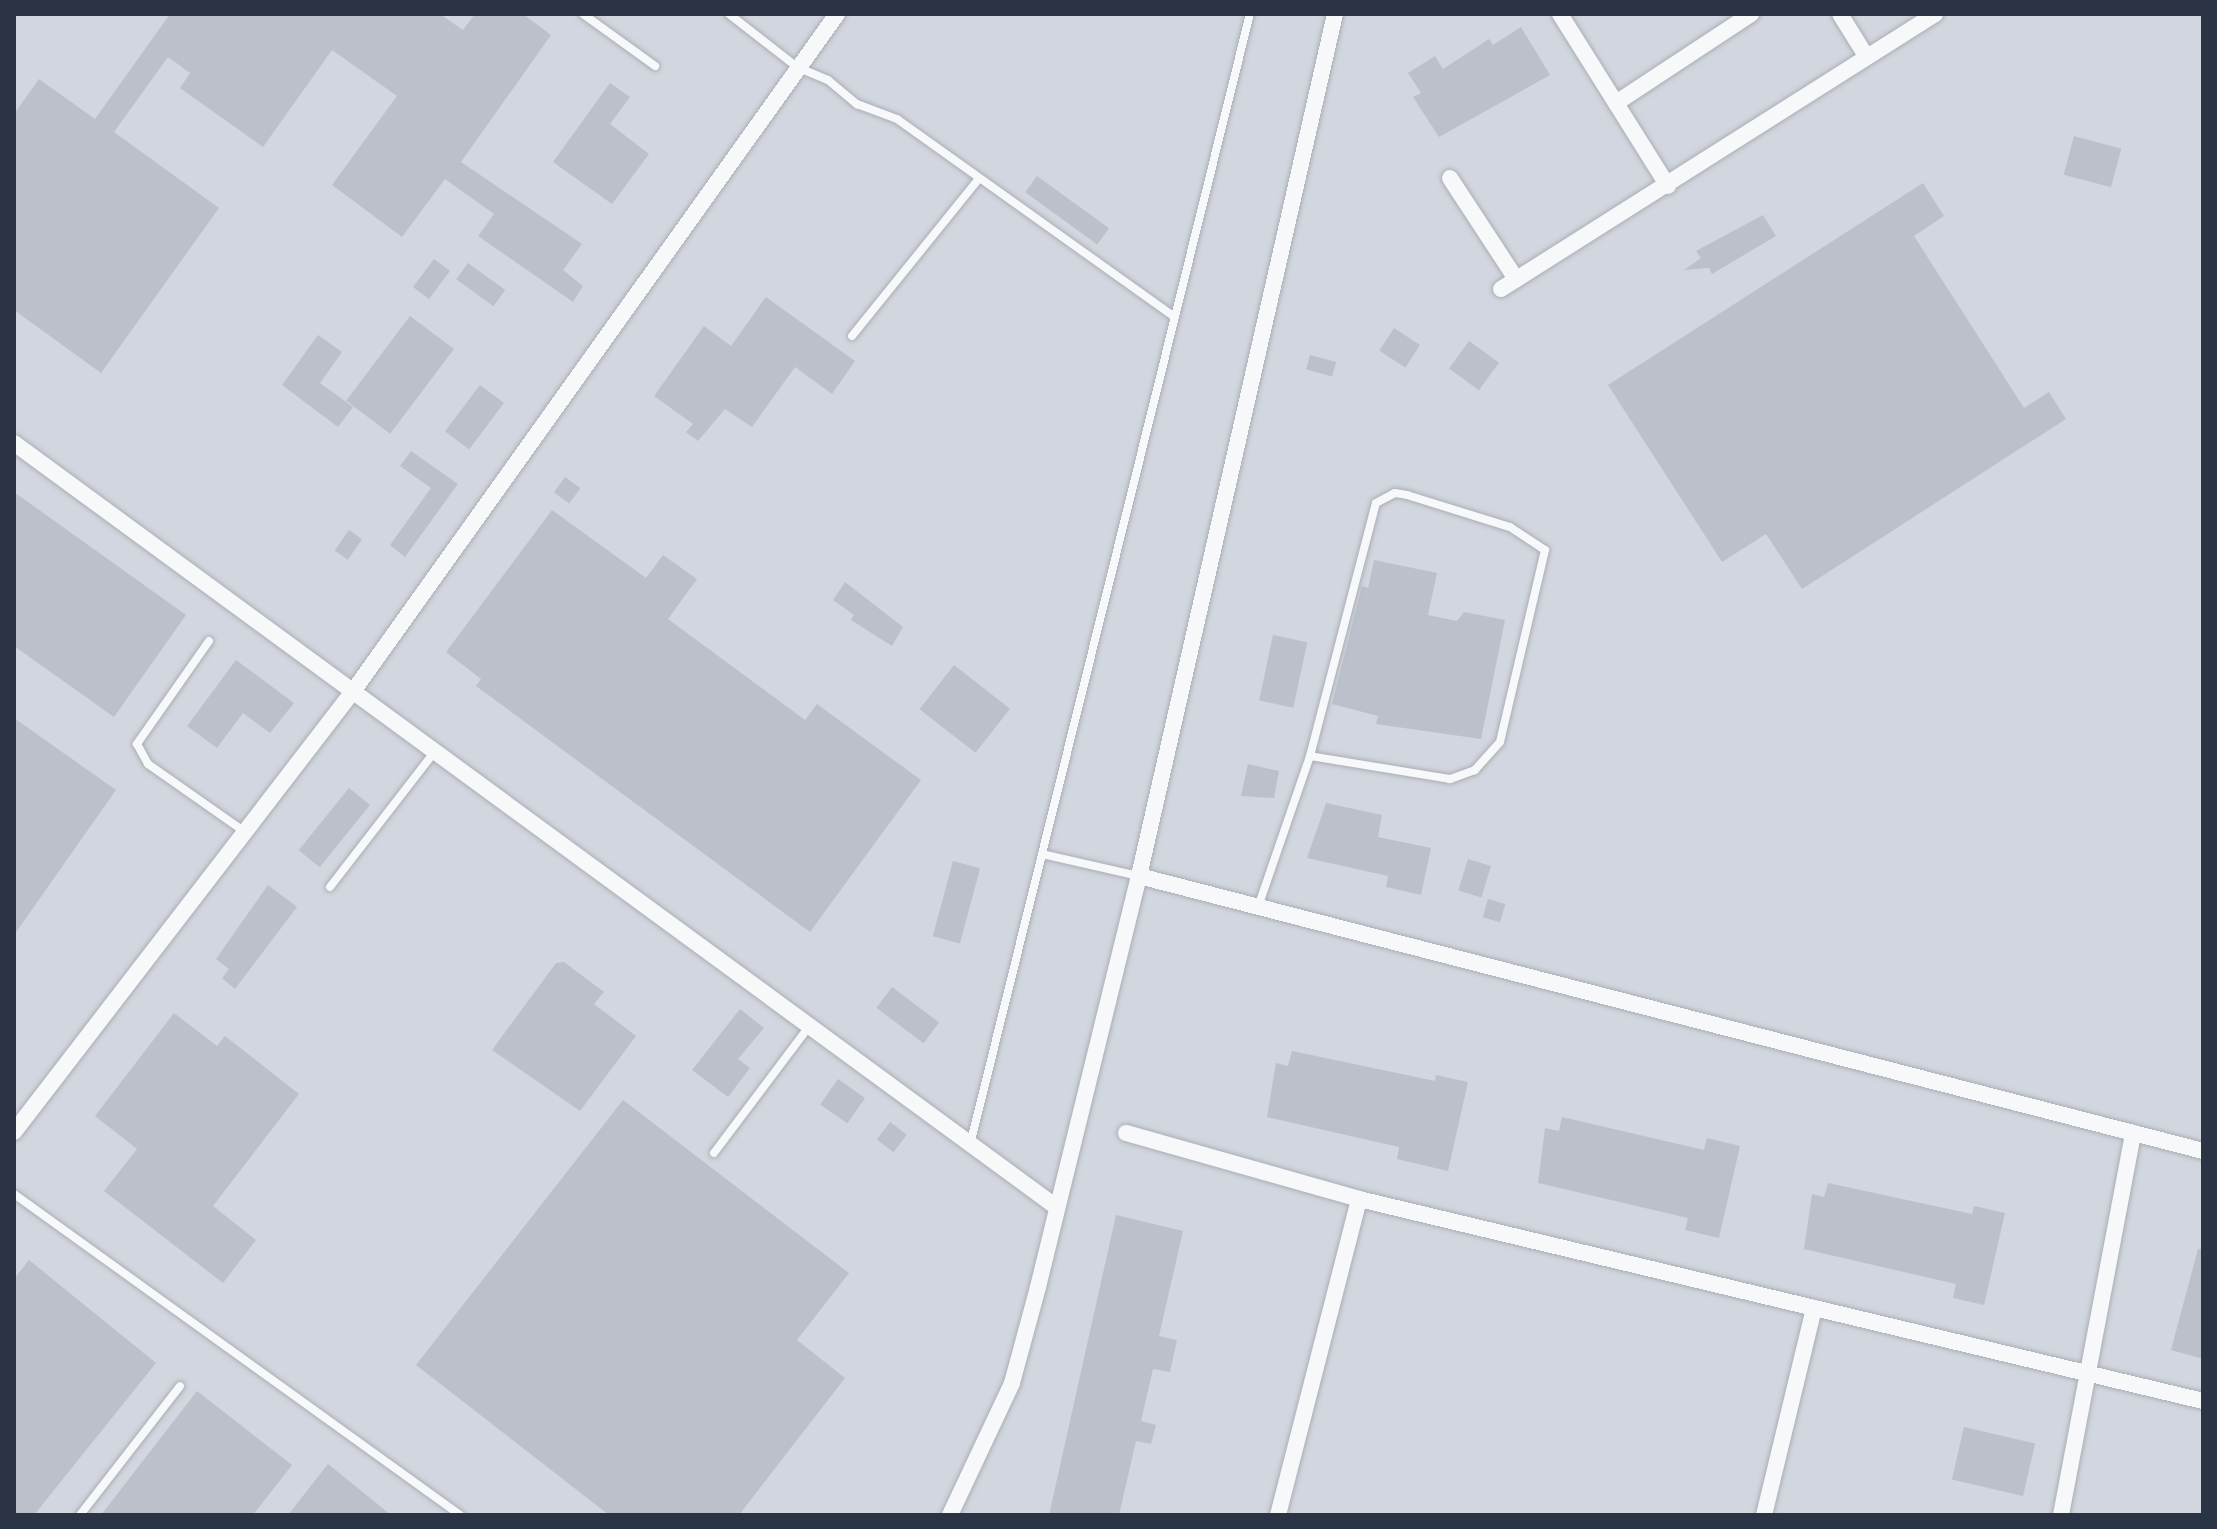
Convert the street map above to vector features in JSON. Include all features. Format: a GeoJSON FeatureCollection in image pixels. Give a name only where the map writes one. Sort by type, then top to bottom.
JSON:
{"type":"FeatureCollection","features":[{"type":"Feature","properties":{"kind":"street"},"geometry":{"type":"LineString","coordinates":[[14,1132],[354,690],[837,14]]}},
{"type":"Feature","properties":{"kind":"street"},"geometry":{"type":"LineString","coordinates":[[950,1515],[1012,1383],[1139,876],[1335,14]]}},
{"type":"Feature","properties":{"kind":"street"},"geometry":{"type":"LineString","coordinates":[[1560,14],[1668,186]]}},
{"type":"Feature","properties":{"kind":"street"},"geometry":{"type":"LineString","coordinates":[[1616,103],[1751,14]]}},
{"type":"Feature","properties":{"kind":"street"},"geometry":{"type":"LineString","coordinates":[[1840,14],[1866,56]]}},
{"type":"Feature","properties":{"kind":"street"},"geometry":{"type":"LineString","coordinates":[[1501,289],[1935,14]]}},
{"type":"Feature","properties":{"kind":"street"},"geometry":{"type":"LineString","coordinates":[[1450,178],[1516,279]]}},
{"type":"Feature","properties":{"kind":"street"},"geometry":{"type":"LineString","coordinates":[[14,443],[811,1023],[1055,1206]]}},
{"type":"Feature","properties":{"kind":"street"},"geometry":{"type":"LineString","coordinates":[[1139,876],[2203,1151]]}},
{"type":"Feature","properties":{"kind":"street"},"geometry":{"type":"LineString","coordinates":[[1126,1133],[1359,1199],[2203,1401]]}},
{"type":"Feature","properties":{"kind":"street"},"geometry":{"type":"LineString","coordinates":[[2061,1515],[2091,1373],[2133,1133]]}},
{"type":"Feature","properties":{"kind":"street"},"geometry":{"type":"LineString","coordinates":[[1278,1515],[1359,1199]]}},
{"type":"Feature","properties":{"kind":"street"},"geometry":{"type":"LineString","coordinates":[[1764,1515],[1814,1308]]}},
{"type":"Feature","properties":{"kind":"lane"},"geometry":{"type":"LineString","coordinates":[[583,14],[655,66]]}},
{"type":"Feature","properties":{"kind":"lane"},"geometry":{"type":"LineString","coordinates":[[729,14],[797,67],[828,80],[857,104],[897,119],[978,180],[1175,317]]}},
{"type":"Feature","properties":{"kind":"lane"},"geometry":{"type":"LineString","coordinates":[[971,1141],[1250,14]]}},
{"type":"Feature","properties":{"kind":"lane"},"geometry":{"type":"LineString","coordinates":[[852,336],[978,180]]}},
{"type":"Feature","properties":{"kind":"lane"},"geometry":{"type":"LineString","coordinates":[[1258,909],[1310,756],[1376,503],[1395,493],[1407,495],[1510,527],[1545,550],[1500,742],[1475,770],[1450,779],[1310,756]]}},
{"type":"Feature","properties":{"kind":"lane"},"geometry":{"type":"LineString","coordinates":[[209,641],[137,744],[148,764],[245,832]]}},
{"type":"Feature","properties":{"kind":"lane"},"geometry":{"type":"LineString","coordinates":[[330,887],[437,749]]}},
{"type":"Feature","properties":{"kind":"lane"},"geometry":{"type":"LineString","coordinates":[[1042,854],[1139,876]]}},
{"type":"Feature","properties":{"kind":"lane"},"geometry":{"type":"LineString","coordinates":[[714,1153],[811,1023]]}},
{"type":"Feature","properties":{"kind":"lane"},"geometry":{"type":"LineString","coordinates":[[14,1194],[460,1515]]}},
{"type":"Feature","properties":{"kind":"lane"},"geometry":{"type":"LineString","coordinates":[[80,1515],[180,1386]]}},
{"type":"Feature","properties":{"kind":"shaded area"},"geometry":{"type":"Polygon","coordinates":[[[14,14],[2203,14],[2203,1515],[14,1515],[14,14]]]}},
{"type":"Feature","properties":{"kind":"building"},"geometry":{"type":"Polygon","coordinates":[[[170,14],[440,14],[463,30],[475,14],[523,14],[551,35],[461,162],[582,244],[563,270],[583,286],[573,302],[478,236],[494,214],[445,179],[402,237],[332,185],[397,96],[332,50],[263,147],[180,88],[190,73],[168,57],[114,132],[219,208],[101,373],[14,310],[14,114],[39,79],[95,119],[170,14]]]}},
{"type":"Feature","properties":{"kind":"building"},"geometry":{"type":"Polygon","coordinates":[[[1521,27],[1550,75],[1439,137],[1413,97],[1421,93],[1408,73],[1435,56],[1443,69],[1489,39],[1493,45],[1521,27]]]}},
{"type":"Feature","properties":{"kind":"building"},"geometry":{"type":"Polygon","coordinates":[[[610,83],[630,97],[610,124],[649,154],[612,204],[553,162],[610,83]]]}},
{"type":"Feature","properties":{"kind":"building"},"geometry":{"type":"Polygon","coordinates":[[[2074,136],[2121,149],[2111,187],[2064,175],[2074,136]]]}},
{"type":"Feature","properties":{"kind":"building"},"geometry":{"type":"Polygon","coordinates":[[[1037,176],[1109,228],[1097,244],[1025,192],[1037,176]]]}},
{"type":"Feature","properties":{"kind":"building"},"geometry":{"type":"Polygon","coordinates":[[[1923,183],[1944,216],[1914,236],[2024,408],[2049,392],[2066,419],[1802,589],[1766,534],[1722,562],[1608,385],[1923,183]]]}},
{"type":"Feature","properties":{"kind":"building"},"geometry":{"type":"Polygon","coordinates":[[[1763,215],[1776,236],[1712,274],[1709,268],[1684,270],[1701,258],[1696,251],[1763,215]]]}},
{"type":"Feature","properties":{"kind":"building"},"geometry":{"type":"Polygon","coordinates":[[[434,259],[450,271],[429,299],[413,287],[434,259]]]}},
{"type":"Feature","properties":{"kind":"building"},"geometry":{"type":"Polygon","coordinates":[[[468,263],[505,290],[493,306],[456,279],[468,263]]]}},
{"type":"Feature","properties":{"kind":"building"},"geometry":{"type":"Polygon","coordinates":[[[766,297],[855,361],[832,394],[795,367],[752,427],[725,409],[698,441],[686,432],[693,424],[654,396],[704,326],[731,346],[766,297]]]}},
{"type":"Feature","properties":{"kind":"building"},"geometry":{"type":"Polygon","coordinates":[[[410,316],[454,349],[390,434],[346,401],[410,316]]]}},
{"type":"Feature","properties":{"kind":"building"},"geometry":{"type":"Polygon","coordinates":[[[1394,328],[1420,345],[1405,368],[1379,351],[1394,328]]]}},
{"type":"Feature","properties":{"kind":"building"},"geometry":{"type":"Polygon","coordinates":[[[318,335],[342,352],[320,383],[353,407],[338,427],[282,385],[318,335]]]}},
{"type":"Feature","properties":{"kind":"building"},"geometry":{"type":"Polygon","coordinates":[[[1469,341],[1499,363],[1479,390],[1449,369],[1469,341]]]}},
{"type":"Feature","properties":{"kind":"building"},"geometry":{"type":"Polygon","coordinates":[[[1310,355],[1336,362],[1332,376],[1306,369],[1310,355]]]}},
{"type":"Feature","properties":{"kind":"building"},"geometry":{"type":"Polygon","coordinates":[[[480,385],[504,403],[469,449],[445,431],[480,385]]]}},
{"type":"Feature","properties":{"kind":"building"},"geometry":{"type":"Polygon","coordinates":[[[411,451],[458,484],[405,557],[390,545],[431,488],[400,466],[411,451]]]}},
{"type":"Feature","properties":{"kind":"building"},"geometry":{"type":"Polygon","coordinates":[[[565,477],[580,488],[569,504],[554,492],[565,477]]]}},
{"type":"Feature","properties":{"kind":"building"},"geometry":{"type":"Polygon","coordinates":[[[14,492],[186,615],[114,717],[14,646],[14,492]]]}},
{"type":"Feature","properties":{"kind":"building"},"geometry":{"type":"Polygon","coordinates":[[[552,510],[646,578],[663,555],[697,579],[668,619],[805,720],[817,704],[921,780],[810,932],[476,686],[481,679],[446,652],[552,510]]]}},
{"type":"Feature","properties":{"kind":"building"},"geometry":{"type":"Polygon","coordinates":[[[349,530],[362,539],[348,560],[335,550],[349,530]]]}},
{"type":"Feature","properties":{"kind":"building"},"geometry":{"type":"Polygon","coordinates":[[[1374,560],[1437,573],[1428,615],[1457,621],[1464,612],[1505,620],[1481,739],[1376,724],[1378,716],[1332,704],[1362,586],[1368,588],[1374,560]]]}},
{"type":"Feature","properties":{"kind":"building"},"geometry":{"type":"Polygon","coordinates":[[[845,582],[903,627],[892,646],[851,620],[854,615],[833,600],[845,582]]]}},
{"type":"Feature","properties":{"kind":"building"},"geometry":{"type":"Polygon","coordinates":[[[1273,635],[1307,642],[1293,708],[1259,701],[1273,635]]]}},
{"type":"Feature","properties":{"kind":"building"},"geometry":{"type":"Polygon","coordinates":[[[236,660],[294,703],[270,733],[243,713],[217,748],[187,726],[236,660]]]}},
{"type":"Feature","properties":{"kind":"building"},"geometry":{"type":"Polygon","coordinates":[[[954,665],[1010,709],[975,753],[920,709],[954,665]]]}},
{"type":"Feature","properties":{"kind":"building"},"geometry":{"type":"Polygon","coordinates":[[[14,718],[116,790],[14,935],[14,718]]]}},
{"type":"Feature","properties":{"kind":"building"},"geometry":{"type":"Polygon","coordinates":[[[1248,764],[1279,771],[1274,798],[1241,796],[1248,764]]]}},
{"type":"Feature","properties":{"kind":"building"},"geometry":{"type":"Polygon","coordinates":[[[349,788],[370,805],[320,867],[299,850],[349,788]]]}},
{"type":"Feature","properties":{"kind":"building"},"geometry":{"type":"Polygon","coordinates":[[[1326,803],[1382,815],[1378,837],[1431,848],[1421,895],[1386,887],[1388,876],[1307,858],[1326,803]]]}},
{"type":"Feature","properties":{"kind":"building"},"geometry":{"type":"Polygon","coordinates":[[[1468,859],[1491,866],[1481,898],[1458,891],[1468,859]]]}},
{"type":"Feature","properties":{"kind":"building"},"geometry":{"type":"Polygon","coordinates":[[[953,861],[980,868],[960,944],[933,936],[953,861]]]}},
{"type":"Feature","properties":{"kind":"building"},"geometry":{"type":"Polygon","coordinates":[[[268,885],[297,907],[235,989],[222,978],[229,969],[216,959],[268,885]]]}},
{"type":"Feature","properties":{"kind":"building"},"geometry":{"type":"Polygon","coordinates":[[[1488,899],[1505,904],[1500,922],[1483,917],[1488,899]]]}},
{"type":"Feature","properties":{"kind":"building"},"geometry":{"type":"Polygon","coordinates":[[[564,962],[604,992],[594,1004],[636,1036],[580,1111],[492,1050],[556,963],[564,962]]]}},
{"type":"Feature","properties":{"kind":"building"},"geometry":{"type":"Polygon","coordinates":[[[892,987],[939,1023],[923,1043],[876,1008],[892,987]]]}},
{"type":"Feature","properties":{"kind":"building"},"geometry":{"type":"Polygon","coordinates":[[[740,1009],[764,1028],[738,1059],[750,1068],[728,1097],[692,1070],[740,1009]]]}},
{"type":"Feature","properties":{"kind":"building"},"geometry":{"type":"Polygon","coordinates":[[[174,1013],[217,1046],[225,1036],[299,1094],[213,1206],[256,1240],[223,1283],[104,1191],[137,1149],[95,1116],[174,1013]]]}},
{"type":"Feature","properties":{"kind":"building"},"geometry":{"type":"Polygon","coordinates":[[[1292,1051],[1435,1081],[1436,1075],[1468,1082],[1448,1171],[1397,1159],[1399,1147],[1267,1117],[1276,1063],[1288,1066],[1292,1051]]]}},
{"type":"Feature","properties":{"kind":"building"},"geometry":{"type":"Polygon","coordinates":[[[838,1079],[865,1098],[847,1123],[820,1104],[838,1079]]]}},
{"type":"Feature","properties":{"kind":"building"},"geometry":{"type":"Polygon","coordinates":[[[623,1100],[849,1273],[797,1340],[845,1378],[739,1515],[609,1515],[416,1365],[623,1100]]]}},
{"type":"Feature","properties":{"kind":"building"},"geometry":{"type":"Polygon","coordinates":[[[1562,1117],[1704,1150],[1707,1138],[1740,1146],[1719,1238],[1685,1230],[1688,1218],[1538,1183],[1545,1128],[1559,1131],[1562,1117]]]}},
{"type":"Feature","properties":{"kind":"building"},"geometry":{"type":"Polygon","coordinates":[[[890,1122],[907,1135],[894,1152],[877,1140],[890,1122]]]}},
{"type":"Feature","properties":{"kind":"building"},"geometry":{"type":"Polygon","coordinates":[[[1828,1183],[1972,1214],[1974,1206],[2005,1213],[1984,1305],[1953,1298],[1956,1284],[1804,1249],[1812,1194],[1824,1197],[1828,1183]]]}},
{"type":"Feature","properties":{"kind":"building"},"geometry":{"type":"Polygon","coordinates":[[[1116,1215],[1183,1231],[1159,1336],[1177,1340],[1170,1372],[1153,1369],[1141,1421],[1156,1425],[1151,1444],[1136,1441],[1119,1515],[1049,1515],[1116,1215]]]}},
{"type":"Feature","properties":{"kind":"building"},"geometry":{"type":"Polygon","coordinates":[[[2198,1249],[2203,1249],[2203,1359],[2171,1350],[2198,1249]]]}},
{"type":"Feature","properties":{"kind":"building"},"geometry":{"type":"Polygon","coordinates":[[[29,1260],[156,1363],[34,1515],[14,1515],[14,1279],[29,1260]]]}},
{"type":"Feature","properties":{"kind":"building"},"geometry":{"type":"Polygon","coordinates":[[[197,1391],[292,1465],[253,1515],[101,1515],[197,1391]]]}},
{"type":"Feature","properties":{"kind":"building"},"geometry":{"type":"Polygon","coordinates":[[[1964,1427],[2035,1443],[2023,1496],[1952,1480],[1964,1427]]]}},
{"type":"Feature","properties":{"kind":"building"},"geometry":{"type":"Polygon","coordinates":[[[328,1464],[391,1515],[288,1515],[328,1464]]]}}]}
